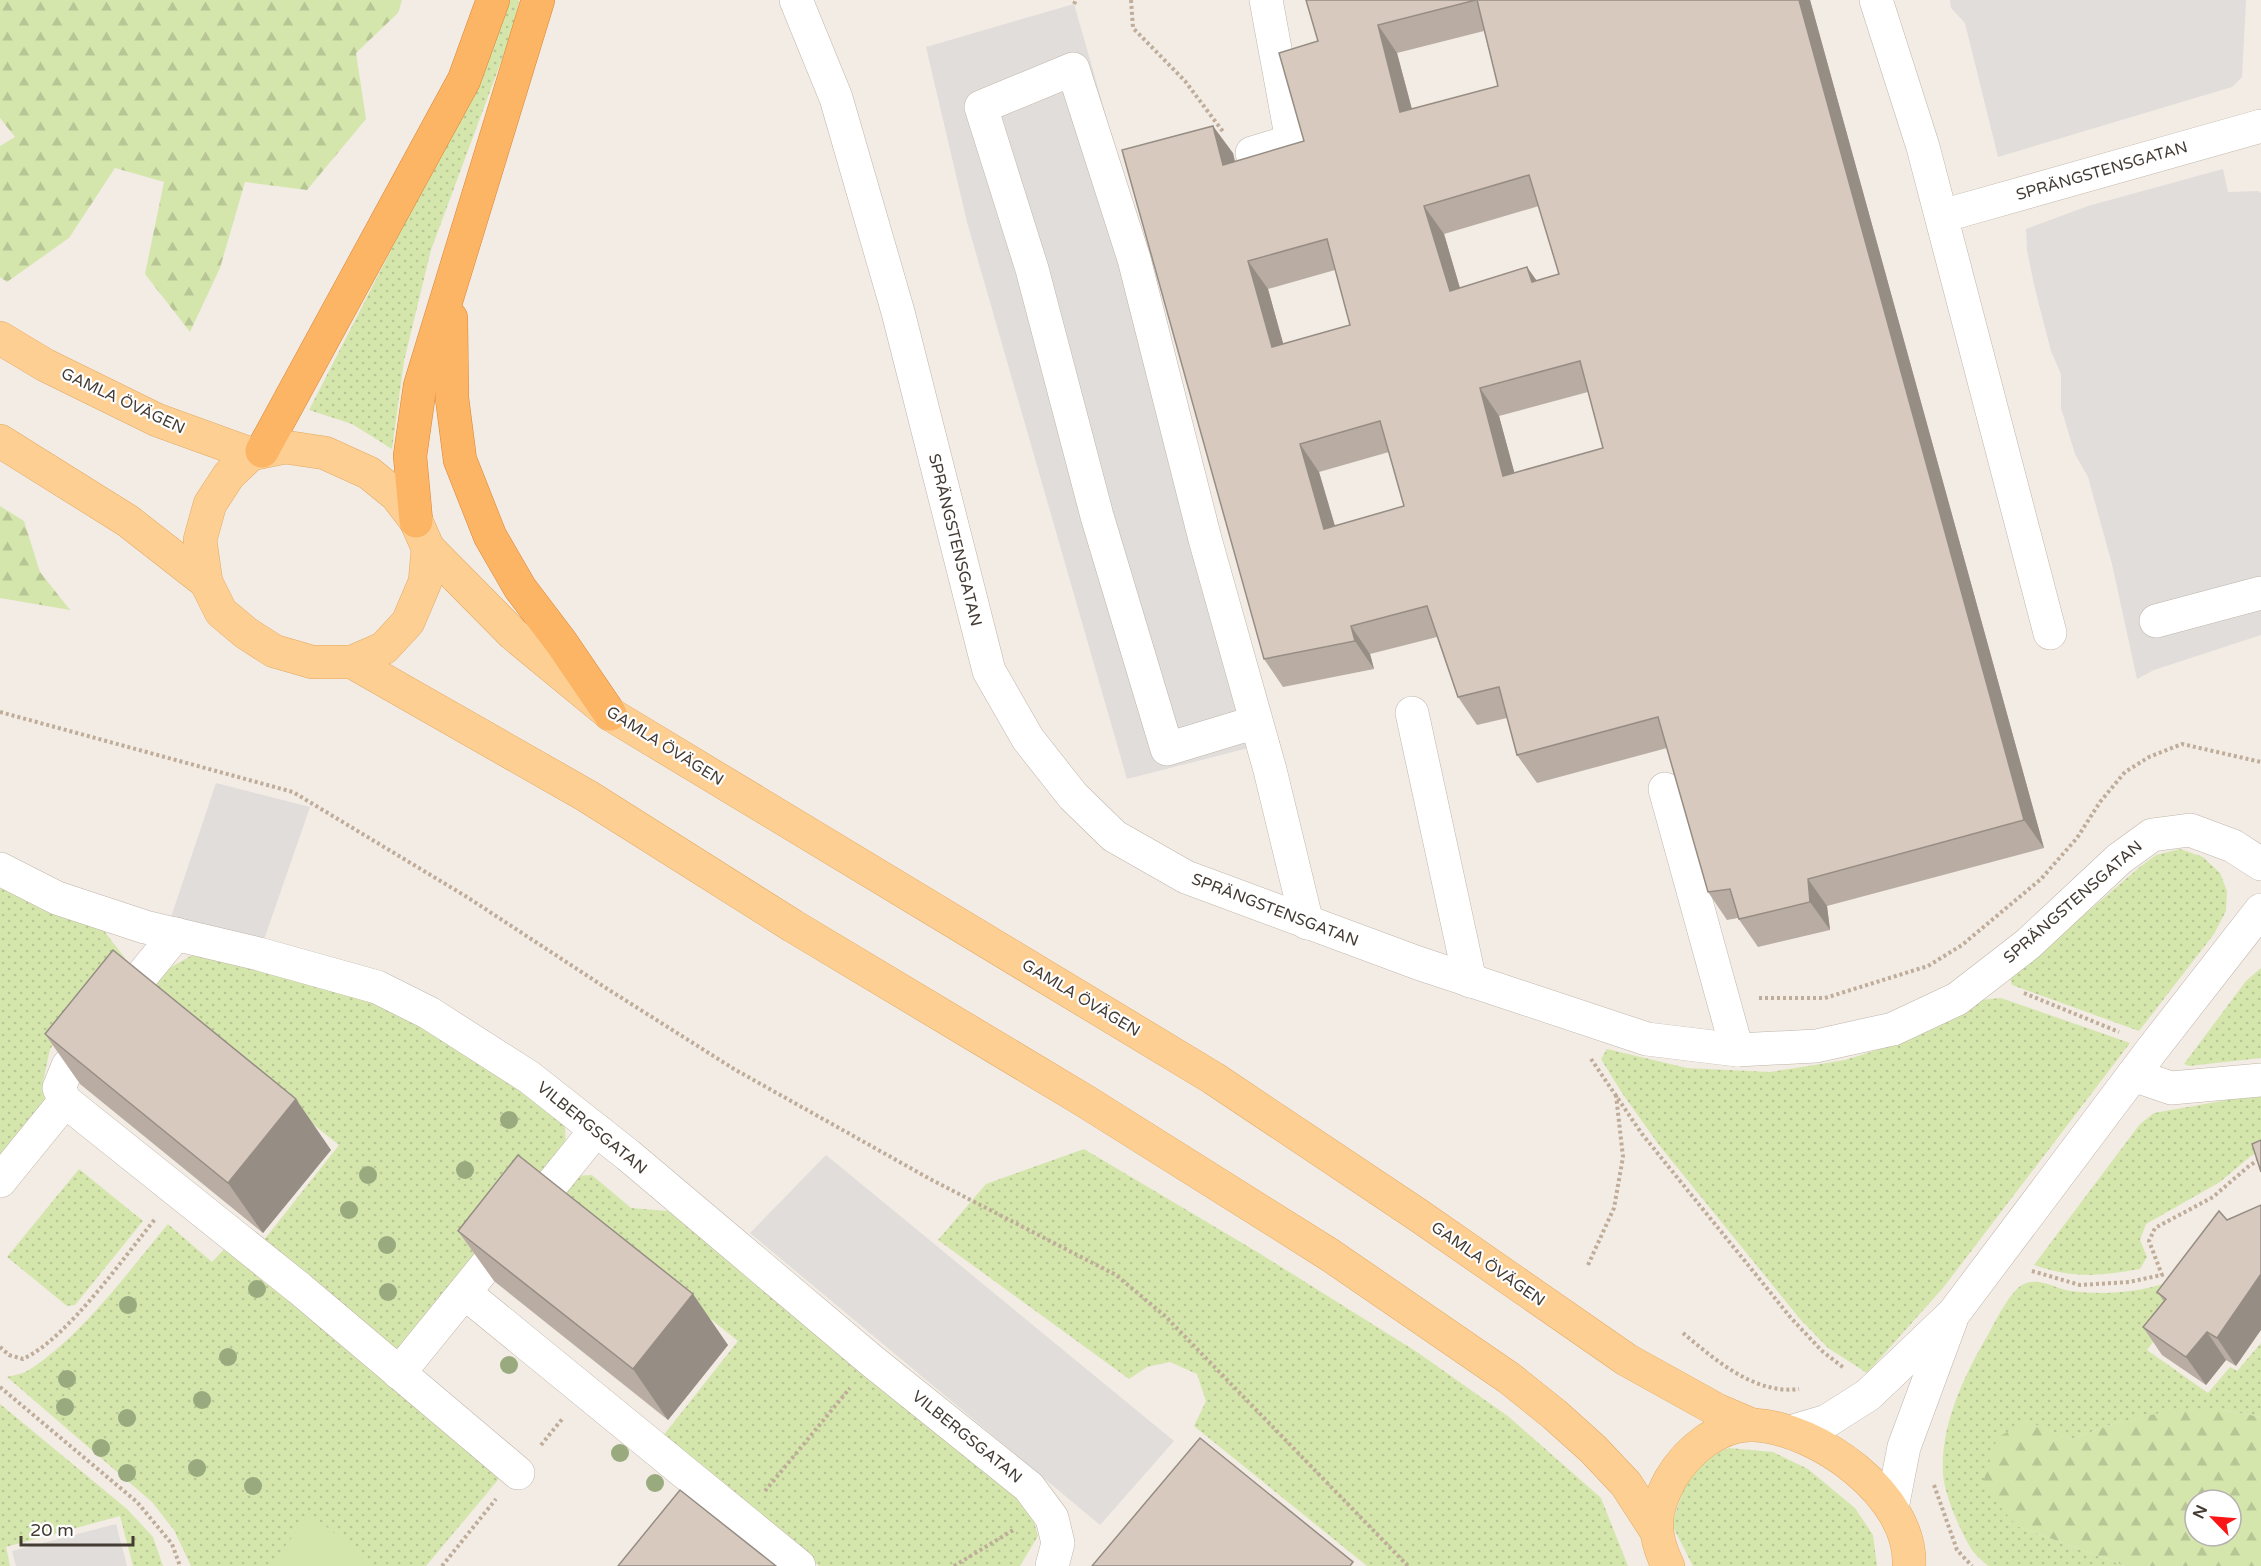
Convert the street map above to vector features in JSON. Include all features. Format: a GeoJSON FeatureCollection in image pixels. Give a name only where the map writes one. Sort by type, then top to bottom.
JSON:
{"type":"FeatureCollection","features":[{"type":"Feature","properties":{"kind":"highway"},"geometry":{"type":"LineString","coordinates":[[256,452],[464,80],[493,0]]}},
{"type":"Feature","properties":{"kind":"highway"},"geometry":{"type":"LineString","coordinates":[[422,534],[410,456],[420,386],[538,0]]}},
{"type":"Feature","properties":{"kind":"highway"},"geometry":{"type":"LineString","coordinates":[[451,282],[452,398],[460,460],[490,536],[519,588],[561,642],[610,714]]}},
{"type":"Feature","properties":{"kind":"main road","name":"GAMLA ÖVÄGEN"},"geometry":{"type":"LineString","coordinates":[[0,338],[45,365],[157,420],[256,452],[285,447],[325,453],[369,473],[396,495],[422,534],[513,634],[610,714],[1213,1078],[1418,1215],[1627,1360],[1719,1411],[1752,1425]]}},
{"type":"Feature","properties":{"kind":"main road"},"geometry":{"type":"LineString","coordinates":[[0,441],[128,521],[206,582]]}},
{"type":"Feature","properties":{"kind":"main road"},"geometry":{"type":"LineString","coordinates":[[256,452],[229,475],[210,504],[200,540],[206,582],[221,612],[246,633],[274,651],[312,662],[352,662],[384,648],[408,622],[425,582],[422,534]]}},
{"type":"Feature","properties":{"kind":"main road"},"geometry":{"type":"LineString","coordinates":[[352,662],[587,796],[793,926],[1085,1101],[1330,1255],[1509,1378],[1593,1449],[1626,1484],[1662,1554]]}},
{"type":"Feature","properties":{"kind":"main road"},"geometry":{"type":"LineString","coordinates":[[1662,1554],[1664,1493],[1677,1467],[1702,1442],[1722,1431],[1752,1425],[1790,1432],[1821,1446],[1866,1478],[1892,1508],[1914,1561]]}},
{"type":"Feature","properties":{"kind":"street","name":"SPRÄNGSTENSGATAN"},"geometry":{"type":"LineString","coordinates":[[796,0],[836,98],[898,312],[989,671],[1028,739],[1073,796],[1114,836],[1186,877],[1470,981],[1647,1039],[1737,1050],[1816,1046],[1893,1029],[1957,999],[2028,944],[2119,859],[2152,835],[2190,830],[2233,846],[2261,864]]}},
{"type":"Feature","properties":{"kind":"street"},"geometry":{"type":"LineString","coordinates":[[1252,153],[1292,141],[1266,0]]}},
{"type":"Feature","properties":{"kind":"street"},"geometry":{"type":"LineString","coordinates":[[1876,0],[1923,147],[1942,216],[2050,633]]}},
{"type":"Feature","properties":{"kind":"street"},"geometry":{"type":"LineString","coordinates":[[1256,722],[1167,749],[1097,516],[1032,269],[981,107],[1073,69],[1134,259],[1205,539],[1256,722],[1307,923]]}},
{"type":"Feature","properties":{"kind":"street","name":"SPRÄNGSTENSGATAN"},"geometry":{"type":"LineString","coordinates":[[1942,216],[2261,126]]}},
{"type":"Feature","properties":{"kind":"street"},"geometry":{"type":"LineString","coordinates":[[2156,621],[2261,593]]}},
{"type":"Feature","properties":{"kind":"street"},"geometry":{"type":"LineString","coordinates":[[1412,713],[1470,981]]}},
{"type":"Feature","properties":{"kind":"street"},"geometry":{"type":"LineString","coordinates":[[1665,789],[1737,1050]]}},
{"type":"Feature","properties":{"kind":"street","name":"VILBERGSGATAN"},"geometry":{"type":"LineString","coordinates":[[0,869],[57,898],[145,927],[249,951],[377,987],[429,1013],[529,1077],[596,1130],[872,1361],[1029,1487],[1052,1518],[1058,1543],[1052,1566]]}},
{"type":"Feature","properties":{"kind":"street"},"geometry":{"type":"LineString","coordinates":[[1790,1432],[1827,1421],[1868,1395],[1954,1312],[2261,910]]}},
{"type":"Feature","properties":{"kind":"street"},"geometry":{"type":"LineString","coordinates":[[176,934],[68,1066],[59,1089],[65,1101],[299,1288],[518,1473]]}},
{"type":"Feature","properties":{"kind":"street"},"geometry":{"type":"LineString","coordinates":[[2142,1063],[2171,1088],[2261,1080]]}},
{"type":"Feature","properties":{"kind":"street"},"geometry":{"type":"LineString","coordinates":[[0,1182],[65,1101]]}},
{"type":"Feature","properties":{"kind":"street"},"geometry":{"type":"LineString","coordinates":[[399,1373],[596,1130]]}},
{"type":"Feature","properties":{"kind":"street"},"geometry":{"type":"LineString","coordinates":[[465,1293],[719,1514],[799,1566]]}},
{"type":"Feature","properties":{"kind":"street"},"geometry":{"type":"LineString","coordinates":[[1892,1508],[1904,1447],[1954,1312]]}},
{"type":"Feature","properties":{"kind":"path"},"geometry":{"type":"LineString","coordinates":[[1131,0],[1133,28],[1185,81],[1223,132],[1252,153]]}},
{"type":"Feature","properties":{"kind":"path"},"geometry":{"type":"LineString","coordinates":[[1213,135],[1223,132]]}},
{"type":"Feature","properties":{"kind":"path"},"geometry":{"type":"LineString","coordinates":[[0,712],[293,792],[467,897],[734,1069],[930,1179],[1116,1275],[1165,1316],[1408,1566]]}},
{"type":"Feature","properties":{"kind":"path"},"geometry":{"type":"LineString","coordinates":[[1722,998],[1825,998],[1928,966],[1962,945],[2041,879],[2077,838],[2100,802],[2125,772],[2149,757],[2182,744],[2261,762]]}},
{"type":"Feature","properties":{"kind":"path"},"geometry":{"type":"LineString","coordinates":[[1991,971],[2004,985],[2134,1038],[2142,1063]]}},
{"type":"Feature","properties":{"kind":"path"},"geometry":{"type":"LineString","coordinates":[[1590,1057],[1642,1134],[1791,1318],[1822,1351],[1848,1371],[1837,1376]]}},
{"type":"Feature","properties":{"kind":"path"},"geometry":{"type":"LineString","coordinates":[[1588,1265],[1614,1208],[1623,1157],[1616,1094]]}},
{"type":"Feature","properties":{"kind":"path"},"geometry":{"type":"LineString","coordinates":[[2022,1268],[2080,1285],[2129,1282],[2162,1275],[2149,1241],[2155,1228],[2212,1197],[2248,1166],[2261,1158]]}},
{"type":"Feature","properties":{"kind":"path"},"geometry":{"type":"LineString","coordinates":[[0,1347],[9,1355],[23,1359],[38,1352],[76,1315],[178,1191]]}},
{"type":"Feature","properties":{"kind":"path"},"geometry":{"type":"LineString","coordinates":[[1683,1333],[1734,1372],[1770,1388],[1797,1390],[1806,1387]]}},
{"type":"Feature","properties":{"kind":"path"},"geometry":{"type":"LineString","coordinates":[[719,1514],[872,1361]]}},
{"type":"Feature","properties":{"kind":"path"},"geometry":{"type":"LineString","coordinates":[[0,1387],[136,1502],[172,1544],[180,1566]]}},
{"type":"Feature","properties":{"kind":"path"},"geometry":{"type":"LineString","coordinates":[[1932,1476],[1957,1550],[1972,1566]]}},
{"type":"Feature","properties":{"kind":"path"},"geometry":{"type":"LineString","coordinates":[[954,1566],[1047,1510]]}},
{"type":"Feature","properties":{"kind":"green space"},"geometry":{"type":"Polygon","coordinates":[[[0,0],[402,0],[398,13],[356,53],[366,119],[307,190],[245,182],[220,268],[190,332],[145,274],[164,182],[115,168],[69,238],[7,282],[0,277],[0,146],[15,137],[0,118],[0,0]]]}},
{"type":"Feature","properties":{"kind":"green space"},"geometry":{"type":"Polygon","coordinates":[[[502,0],[519,0],[515,24],[431,250],[404,361],[392,449],[352,424],[309,410],[448,139],[502,0]]]}},
{"type":"Feature","properties":{"kind":"green space"},"geometry":{"type":"Polygon","coordinates":[[[0,506],[24,521],[40,572],[70,610],[0,598],[0,506]]]}},
{"type":"Feature","properties":{"kind":"green space"},"geometry":{"type":"Polygon","coordinates":[[[2180,849],[2203,857],[2220,873],[2227,891],[2226,911],[2214,934],[2139,1031],[2012,985],[2010,978],[2141,866],[2156,855],[2180,849]]]}},
{"type":"Feature","properties":{"kind":"green space"},"geometry":{"type":"Polygon","coordinates":[[[0,888],[104,931],[125,958],[127,977],[89,1002],[50,1049],[43,1082],[47,1103],[0,1163],[0,888]]]}},
{"type":"Feature","properties":{"kind":"green space"},"geometry":{"type":"Polygon","coordinates":[[[196,953],[375,1002],[440,1033],[498,1073],[565,1125],[566,1155],[397,1351],[260,1245],[339,1145],[144,990],[157,975],[196,953]]]}},
{"type":"Feature","properties":{"kind":"green space"},"geometry":{"type":"Polygon","coordinates":[[[2261,968],[2261,1058],[2189,1066],[2184,1064],[2246,981],[2261,968]]]}},
{"type":"Feature","properties":{"kind":"green space"},"geometry":{"type":"Polygon","coordinates":[[[2001,998],[2130,1043],[1943,1288],[1867,1373],[1828,1348],[1800,1319],[1659,1145],[1601,1059],[1607,1049],[1687,1068],[1770,1072],[1845,1060],[1912,1039],[1961,1014],[1981,1000],[2001,998]]]}},
{"type":"Feature","properties":{"kind":"green space"},"geometry":{"type":"Polygon","coordinates":[[[2261,1094],[2261,1151],[2251,1156],[2220,1182],[2146,1224],[2140,1240],[2147,1257],[2140,1269],[2087,1275],[2062,1273],[2034,1265],[2140,1124],[2154,1113],[2261,1094]]]}},
{"type":"Feature","properties":{"kind":"green space"},"geometry":{"type":"Polygon","coordinates":[[[1084,1149],[1259,1253],[1417,1352],[1509,1417],[1601,1498],[1628,1566],[1367,1566],[1194,1426],[1206,1401],[1197,1374],[1170,1362],[1147,1367],[1129,1379],[938,1240],[986,1184],[1084,1149]]]}},
{"type":"Feature","properties":{"kind":"green space"},"geometry":{"type":"Polygon","coordinates":[[[79,1169],[143,1221],[75,1305],[67,1306],[7,1257],[79,1169]]]}},
{"type":"Feature","properties":{"kind":"green space"},"geometry":{"type":"Polygon","coordinates":[[[592,1175],[631,1208],[668,1211],[1030,1507],[1038,1536],[1020,1566],[819,1566],[662,1437],[738,1341],[557,1196],[572,1176],[592,1175]]]}},
{"type":"Feature","properties":{"kind":"green space"},"geometry":{"type":"Polygon","coordinates":[[[168,1224],[212,1262],[227,1246],[494,1461],[498,1480],[426,1566],[191,1566],[174,1530],[152,1502],[7,1377],[29,1370],[68,1339],[103,1302],[168,1224]]]}},
{"type":"Feature","properties":{"kind":"green space"},"geometry":{"type":"Polygon","coordinates":[[[2214,1261],[2147,1350],[2208,1393],[2230,1367],[2237,1371],[2261,1343],[2261,1417],[2222,1410],[2118,1422],[2072,1439],[2025,1421],[2017,1526],[2125,1566],[1988,1566],[1972,1550],[1954,1513],[1944,1482],[1943,1455],[1950,1418],[1963,1382],[2008,1300],[2022,1285],[2034,1282],[2070,1291],[2090,1293],[2132,1291],[2174,1281],[2214,1261]]]}},
{"type":"Feature","properties":{"kind":"green space"},"geometry":{"type":"Polygon","coordinates":[[[0,1404],[127,1509],[153,1537],[163,1566],[133,1566],[120,1516],[6,1547],[10,1566],[0,1566],[0,1404]]]}},
{"type":"Feature","properties":{"kind":"green space"},"geometry":{"type":"Polygon","coordinates":[[[2174,1410],[2222,1410],[2261,1417],[2261,1566],[2125,1566],[2017,1526],[1982,1486],[1997,1438],[2026,1421],[2072,1439],[2118,1422],[2174,1410]]]}},
{"type":"Feature","properties":{"kind":"green space"},"geometry":{"type":"Polygon","coordinates":[[[1729,1448],[1773,1452],[1808,1469],[1855,1508],[1873,1535],[1877,1566],[1693,1566],[1672,1525],[1685,1483],[1710,1456],[1729,1448]]]}},
{"type":"Feature","properties":{"kind":"green space"},"geometry":{"type":"Polygon","coordinates":[[[311,1514],[374,1566],[269,1566],[311,1514]]]}},
{"type":"Feature","properties":{"kind":"shaded area"},"geometry":{"type":"Polygon","coordinates":[[[1950,0],[2246,0],[2242,77],[2232,87],[1998,157],[1965,23],[1951,8],[1950,0]]]}},
{"type":"Feature","properties":{"kind":"shaded area"},"geometry":{"type":"Polygon","coordinates":[[[1074,4],[1122,171],[1276,741],[1127,779],[967,222],[926,47],[1074,4]]]}},
{"type":"Feature","properties":{"kind":"shaded area"},"geometry":{"type":"Polygon","coordinates":[[[2223,169],[2228,192],[2258,191],[2261,193],[2261,635],[2154,670],[2137,679],[2112,564],[2088,477],[2075,454],[2061,408],[2061,374],[2051,351],[2035,289],[2027,250],[2026,229],[2088,206],[2223,169]]]}},
{"type":"Feature","properties":{"kind":"shaded area"},"geometry":{"type":"Polygon","coordinates":[[[216,783],[310,807],[259,954],[166,932],[216,783]]]}},
{"type":"Feature","properties":{"kind":"shaded area"},"geometry":{"type":"Polygon","coordinates":[[[826,1155],[1174,1441],[1100,1525],[750,1233],[826,1155]]]}},
{"type":"Feature","properties":{"kind":"shaded area"},"geometry":{"type":"Polygon","coordinates":[[[116,1524],[127,1566],[16,1566],[12,1551],[116,1524]]]}},
{"type":"Feature","properties":{"kind":"building"},"geometry":{"type":"Polygon","coordinates":[[[1306,0],[1476,0],[1378,25],[1400,112],[1498,86],[1477,0],[1799,0],[2024,820],[1808,879],[1810,902],[1739,919],[1730,889],[1708,892],[1658,717],[1517,755],[1499,687],[1458,697],[1427,606],[1351,626],[1355,641],[1264,659],[1122,150],[1213,126],[1223,165],[1304,141],[1279,53],[1318,41],[1306,0]],[[1529,175],[1424,206],[1450,291],[1527,267],[1532,282],[1559,274],[1529,175]],[[1327,239],[1248,261],[1272,347],[1350,325],[1327,239]],[[1580,361],[1480,388],[1503,476],[1603,448],[1580,361]],[[1380,421],[1300,444],[1324,529],[1404,506],[1380,421]]]}},
{"type":"Feature","properties":{"kind":"building"},"geometry":{"type":"Polygon","coordinates":[[[113,950],[296,1099],[228,1183],[45,1034],[113,950]]]}},
{"type":"Feature","properties":{"kind":"building"},"geometry":{"type":"Polygon","coordinates":[[[2261,1140],[2261,1172],[2252,1144],[2261,1140]]]}},
{"type":"Feature","properties":{"kind":"building"},"geometry":{"type":"Polygon","coordinates":[[[518,1155],[693,1294],[633,1369],[458,1231],[518,1155]]]}},
{"type":"Feature","properties":{"kind":"building"},"geometry":{"type":"Polygon","coordinates":[[[2261,1205],[2261,1274],[2217,1338],[2207,1332],[2186,1357],[2143,1327],[2166,1299],[2157,1292],[2219,1211],[2227,1220],[2261,1205]]]}},
{"type":"Feature","properties":{"kind":"building"},"geometry":{"type":"Polygon","coordinates":[[[1200,1438],[1353,1562],[1350,1566],[1092,1566],[1200,1438]]]}},
{"type":"Feature","properties":{"kind":"building"},"geometry":{"type":"Polygon","coordinates":[[[680,1490],[776,1566],[618,1566],[680,1490]]]}}]}
